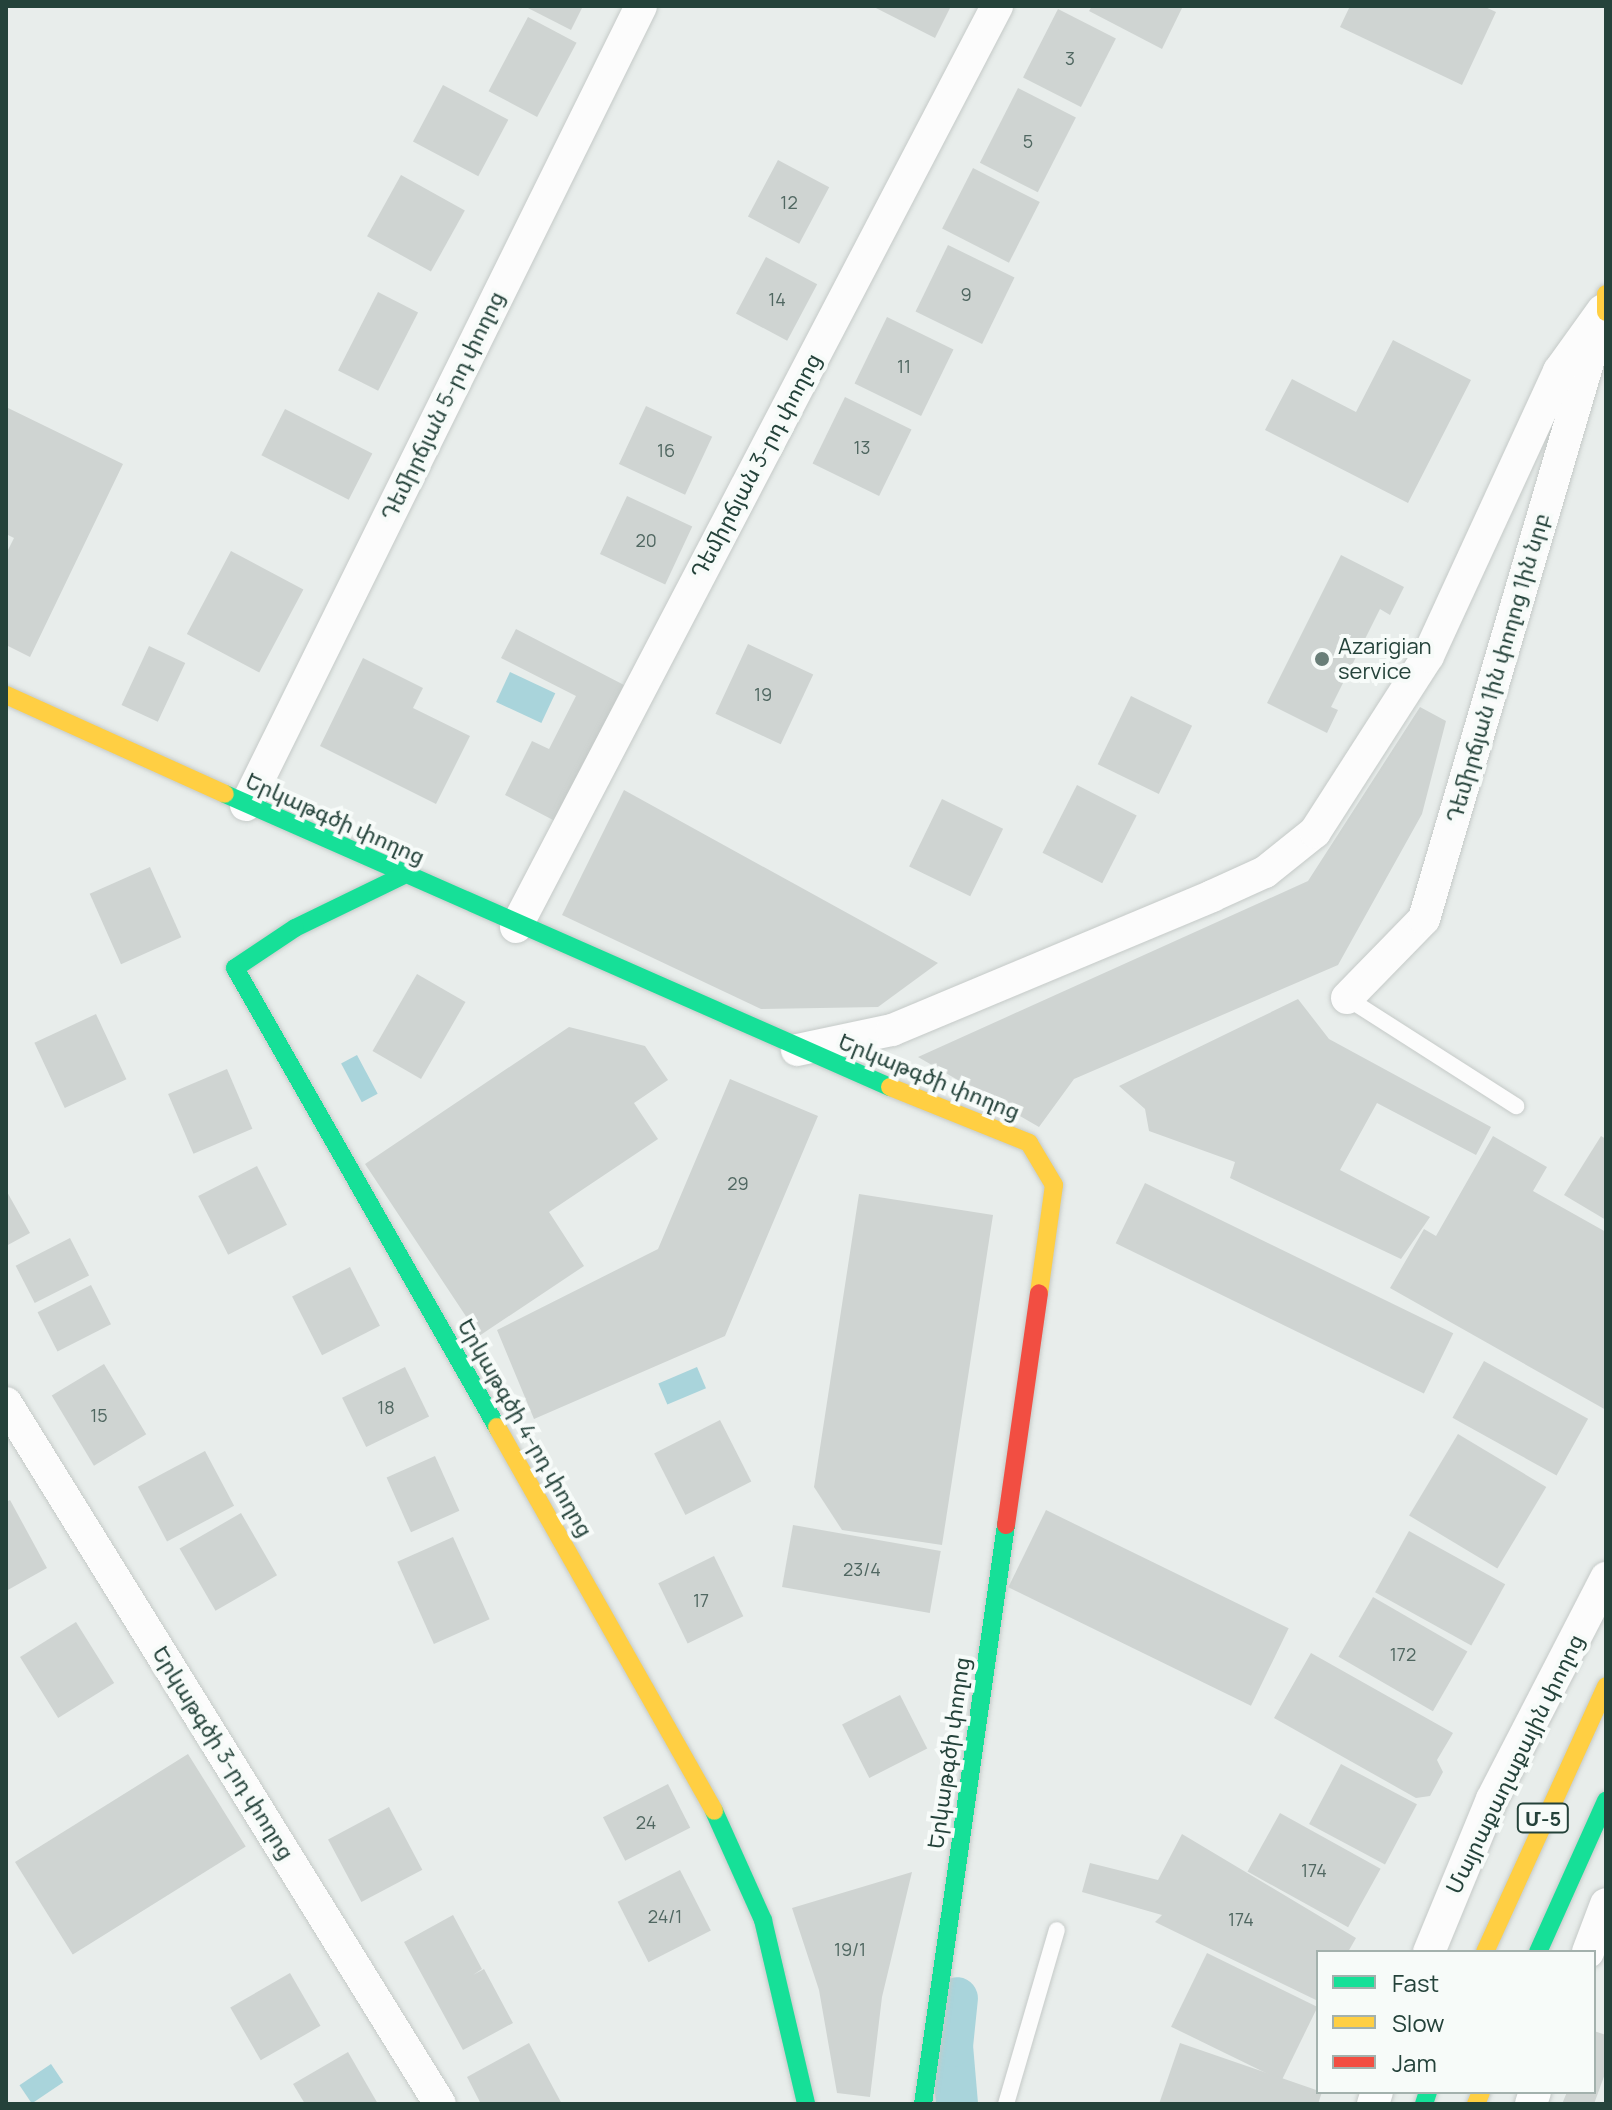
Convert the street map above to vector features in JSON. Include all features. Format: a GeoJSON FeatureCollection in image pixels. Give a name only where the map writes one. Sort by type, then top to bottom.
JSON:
{"type":"FeatureCollection","features":[{"type":"Feature","properties":{"kind":"main road","name":"Երկաթգծի փողոց"},"geometry":{"type":"LineString","coordinates":[[6,695],[516,927],[797,1050],[1029,1143],[1054,1185],[923,2104]]}},
{"type":"Feature","properties":{"kind":"main road","name":"Երկաթգծի 4-րդ փողոց"},"geometry":{"type":"LineString","coordinates":[[402,876],[295,928],[235,968],[703,1786],[763,1920],[806,2104]]}},
{"type":"Feature","properties":{"kind":"main road","name":"Մ-5"},"geometry":{"type":"LineString","coordinates":[[1486,1950],[1606,1686]]}},
{"type":"Feature","properties":{"kind":"main road","name":"Մ-5"},"geometry":{"type":"LineString","coordinates":[[1539,1950],[1606,1801]]}},
{"type":"Feature","properties":{"kind":"street","name":"Դեմիրճյան 5-րդ փողոց"},"geometry":{"type":"LineString","coordinates":[[246,805],[641,6]]}},
{"type":"Feature","properties":{"kind":"street","name":"Դեմիրճյան 3-րդ փողոց"},"geometry":{"type":"LineString","coordinates":[[516,927],[997,6]]}},
{"type":"Feature","properties":{"kind":"street","name":"Դեմիրճյան 1ին փողոց 1ին նրբ"},"geometry":{"type":"LineString","coordinates":[[1347,998],[1424,919],[1605,305]]}},
{"type":"Feature","properties":{"kind":"street"},"geometry":{"type":"LineString","coordinates":[[797,1050],[892,1030],[1212,896],[1265,872],[1315,832],[1428,656],[1559,371],[1605,305]]}},
{"type":"Feature","properties":{"kind":"street","name":"Երկաթգծի 3-րդ փողոց"},"geometry":{"type":"LineString","coordinates":[[6,1403],[440,2104]]}},
{"type":"Feature","properties":{"kind":"street","name":"Մայրաքաղաքային փողոց"},"geometry":{"type":"LineString","coordinates":[[1430,1950],[1492,1799],[1606,1578]]}},
{"type":"Feature","properties":{"kind":"street"},"geometry":{"type":"LineString","coordinates":[[1589,1950],[1606,1904]]}},
{"type":"Feature","properties":{"kind":"lane"},"geometry":{"type":"LineString","coordinates":[[1347,998],[1516,1106]]}},
{"type":"Feature","properties":{"kind":"lane"},"geometry":{"type":"LineString","coordinates":[[1006,2104],[1057,1930]]}},
{"type":"Feature","properties":{"kind":"water"},"geometry":{"type":"Polygon","coordinates":[[[510,672],[555,693],[541,723],[496,702],[510,672]]]}},
{"type":"Feature","properties":{"kind":"water"},"geometry":{"type":"Polygon","coordinates":[[[357,1055],[378,1094],[362,1102],[341,1063],[357,1055]]]}},
{"type":"Feature","properties":{"kind":"water"},"geometry":{"type":"Polygon","coordinates":[[[697,1367],[706,1388],[667,1405],[658,1383],[697,1367]]]}},
{"type":"Feature","properties":{"kind":"water"},"geometry":{"type":"Polygon","coordinates":[[[51,2064],[63,2082],[32,2103],[19,2085],[51,2064]]]}},
{"type":"Feature","properties":{"kind":"building"},"geometry":{"type":"Polygon","coordinates":[[[524,6],[583,6],[571,30],[524,6]]]}},
{"type":"Feature","properties":{"kind":"building"},"geometry":{"type":"Polygon","coordinates":[[[872,6],[951,6],[935,38],[872,6]]]}},
{"type":"Feature","properties":{"kind":"building"},"geometry":{"type":"Polygon","coordinates":[[[1092,6],[1183,6],[1162,49],[1089,11],[1092,6]]]}},
{"type":"Feature","properties":{"kind":"building"},"geometry":{"type":"Polygon","coordinates":[[[1350,6],[1483,6],[1496,12],[1462,85],[1340,27],[1350,6]]]}},
{"type":"Feature","properties":{"kind":"building"},"geometry":{"type":"Polygon","coordinates":[[[1058,9],[1116,39],[1081,107],[1023,78],[1058,9]]]}},
{"type":"Feature","properties":{"kind":"building"},"geometry":{"type":"Polygon","coordinates":[[[528,17],[577,43],[537,117],[489,91],[528,17]]]}},
{"type":"Feature","properties":{"kind":"building"},"geometry":{"type":"Polygon","coordinates":[[[443,85],[508,120],[478,176],[413,142],[443,85]]]}},
{"type":"Feature","properties":{"kind":"building"},"geometry":{"type":"Polygon","coordinates":[[[1018,88],[1076,118],[1038,192],[980,163],[1018,88]]]}},
{"type":"Feature","properties":{"kind":"building"},"geometry":{"type":"Polygon","coordinates":[[[778,160],[829,187],[799,244],[748,217],[778,160]]]}},
{"type":"Feature","properties":{"kind":"building"},"geometry":{"type":"Polygon","coordinates":[[[973,168],[1040,202],[1009,263],[942,229],[973,168]]]}},
{"type":"Feature","properties":{"kind":"building"},"geometry":{"type":"Polygon","coordinates":[[[401,175],[465,210],[431,272],[367,236],[401,175]]]}},
{"type":"Feature","properties":{"kind":"building"},"geometry":{"type":"Polygon","coordinates":[[[948,245],[1015,277],[982,344],[916,312],[948,245]]]}},
{"type":"Feature","properties":{"kind":"building"},"geometry":{"type":"Polygon","coordinates":[[[766,257],[817,284],[787,341],[736,314],[766,257]]]}},
{"type":"Feature","properties":{"kind":"building"},"geometry":{"type":"Polygon","coordinates":[[[378,292],[418,312],[378,391],[338,370],[378,292]]]}},
{"type":"Feature","properties":{"kind":"building"},"geometry":{"type":"Polygon","coordinates":[[[887,317],[954,349],[921,416],[855,384],[887,317]]]}},
{"type":"Feature","properties":{"kind":"building"},"geometry":{"type":"Polygon","coordinates":[[[1393,340],[1471,380],[1408,503],[1265,430],[1292,379],[1356,412],[1393,340]]]}},
{"type":"Feature","properties":{"kind":"building"},"geometry":{"type":"Polygon","coordinates":[[[845,397],[912,429],[879,496],[813,464],[845,397]]]}},
{"type":"Feature","properties":{"kind":"building"},"geometry":{"type":"Polygon","coordinates":[[[646,406],[712,437],[685,495],[619,464],[646,406]]]}},
{"type":"Feature","properties":{"kind":"building"},"geometry":{"type":"Polygon","coordinates":[[[6,407],[123,464],[30,657],[6,645],[6,554],[14,538],[6,534],[6,407]]]}},
{"type":"Feature","properties":{"kind":"building"},"geometry":{"type":"Polygon","coordinates":[[[285,409],[372,453],[349,500],[261,455],[285,409]]]}},
{"type":"Feature","properties":{"kind":"building"},"geometry":{"type":"Polygon","coordinates":[[[627,496],[692,526],[665,584],[600,554],[627,496]]]}},
{"type":"Feature","properties":{"kind":"building"},"geometry":{"type":"Polygon","coordinates":[[[231,551],[303,589],[259,672],[187,634],[231,551]]]}},
{"type":"Feature","properties":{"kind":"building","name":"Azarigian service"},"geometry":{"type":"Polygon","coordinates":[[[1341,555],[1404,587],[1390,615],[1380,609],[1331,707],[1338,710],[1327,733],[1267,703],[1341,555]]]}},
{"type":"Feature","properties":{"kind":"building"},"geometry":{"type":"Polygon","coordinates":[[[516,629],[624,685],[555,821],[505,795],[532,741],[549,749],[576,696],[501,658],[516,629]]]}},
{"type":"Feature","properties":{"kind":"building"},"geometry":{"type":"Polygon","coordinates":[[[748,644],[813,674],[781,744],[715,714],[748,644]]]}},
{"type":"Feature","properties":{"kind":"building"},"geometry":{"type":"Polygon","coordinates":[[[149,646],[185,663],[158,722],[122,705],[149,646]]]}},
{"type":"Feature","properties":{"kind":"building"},"geometry":{"type":"Polygon","coordinates":[[[363,658],[423,688],[413,708],[470,736],[436,804],[320,746],[363,658]]]}},
{"type":"Feature","properties":{"kind":"building"},"geometry":{"type":"Polygon","coordinates":[[[1131,696],[1192,726],[1159,794],[1098,764],[1131,696]]]}},
{"type":"Feature","properties":{"kind":"building"},"geometry":{"type":"Polygon","coordinates":[[[1420,707],[1446,721],[1422,814],[1338,965],[1074,1079],[1039,1127],[918,1057],[1308,881],[1420,707]]]}},
{"type":"Feature","properties":{"kind":"building"},"geometry":{"type":"Polygon","coordinates":[[[1077,785],[1137,815],[1102,883],[1042,853],[1077,785]]]}},
{"type":"Feature","properties":{"kind":"building"},"geometry":{"type":"Polygon","coordinates":[[[624,790],[938,963],[878,1007],[761,1009],[562,915],[624,790]]]}},
{"type":"Feature","properties":{"kind":"building"},"geometry":{"type":"Polygon","coordinates":[[[942,799],[1003,829],[970,896],[909,866],[942,799]]]}},
{"type":"Feature","properties":{"kind":"building"},"geometry":{"type":"Polygon","coordinates":[[[150,867],[181,937],[121,964],[90,894],[150,867]]]}},
{"type":"Feature","properties":{"kind":"building"},"geometry":{"type":"Polygon","coordinates":[[[417,974],[465,1002],[421,1079],[373,1051],[417,974]]]}},
{"type":"Feature","properties":{"kind":"building"},"geometry":{"type":"Polygon","coordinates":[[[1298,999],[1329,1039],[1491,1127],[1476,1155],[1377,1103],[1340,1170],[1430,1217],[1401,1259],[1230,1178],[1235,1162],[1149,1131],[1145,1109],[1119,1086],[1298,999]]]}},
{"type":"Feature","properties":{"kind":"building"},"geometry":{"type":"Polygon","coordinates":[[[96,1014],[126,1079],[65,1108],[34,1043],[96,1014]]]}},
{"type":"Feature","properties":{"kind":"building"},"geometry":{"type":"Polygon","coordinates":[[[569,1027],[645,1046],[668,1080],[634,1103],[658,1139],[549,1212],[584,1266],[479,1336],[365,1164],[569,1027]]]}},
{"type":"Feature","properties":{"kind":"building"},"geometry":{"type":"Polygon","coordinates":[[[227,1069],[252,1129],[193,1154],[168,1094],[227,1069]]]}},
{"type":"Feature","properties":{"kind":"building"},"geometry":{"type":"Polygon","coordinates":[[[730,1079],[818,1116],[725,1336],[534,1419],[497,1330],[658,1249],[730,1079]]]}},
{"type":"Feature","properties":{"kind":"building"},"geometry":{"type":"Polygon","coordinates":[[[1493,1136],[1547,1167],[1533,1191],[1606,1232],[1606,1410],[1390,1288],[1424,1229],[1436,1236],[1493,1136]]]}},
{"type":"Feature","properties":{"kind":"building"},"geometry":{"type":"Polygon","coordinates":[[[1601,1136],[1606,1139],[1606,1220],[1564,1195],[1601,1136]]]}},
{"type":"Feature","properties":{"kind":"building"},"geometry":{"type":"Polygon","coordinates":[[[257,1166],[287,1225],[228,1255],[198,1196],[257,1166]]]}},
{"type":"Feature","properties":{"kind":"building"},"geometry":{"type":"Polygon","coordinates":[[[1145,1183],[1453,1333],[1424,1394],[1116,1243],[1145,1183]]]}},
{"type":"Feature","properties":{"kind":"building"},"geometry":{"type":"Polygon","coordinates":[[[6,1190],[30,1233],[6,1246],[6,1190]]]}},
{"type":"Feature","properties":{"kind":"building"},"geometry":{"type":"Polygon","coordinates":[[[859,1194],[993,1215],[942,1545],[842,1530],[814,1487],[859,1194]]]}},
{"type":"Feature","properties":{"kind":"building"},"geometry":{"type":"Polygon","coordinates":[[[70,1238],[89,1275],[35,1303],[16,1266],[70,1238]]]}},
{"type":"Feature","properties":{"kind":"building"},"geometry":{"type":"Polygon","coordinates":[[[350,1267],[380,1326],[322,1355],[292,1297],[350,1267]]]}},
{"type":"Feature","properties":{"kind":"building"},"geometry":{"type":"Polygon","coordinates":[[[91,1285],[111,1324],[58,1351],[38,1312],[91,1285]]]}},
{"type":"Feature","properties":{"kind":"building"},"geometry":{"type":"Polygon","coordinates":[[[1484,1361],[1588,1419],[1557,1476],[1452,1418],[1484,1361]]]}},
{"type":"Feature","properties":{"kind":"building"},"geometry":{"type":"Polygon","coordinates":[[[104,1364],[146,1434],[94,1466],[52,1395],[104,1364]]]}},
{"type":"Feature","properties":{"kind":"building"},"geometry":{"type":"Polygon","coordinates":[[[405,1367],[429,1416],[366,1447],[342,1398],[405,1367]]]}},
{"type":"Feature","properties":{"kind":"building"},"geometry":{"type":"Polygon","coordinates":[[[720,1420],[751,1481],[685,1515],[654,1454],[720,1420]]]}},
{"type":"Feature","properties":{"kind":"building"},"geometry":{"type":"Polygon","coordinates":[[[1458,1434],[1546,1487],[1497,1568],[1409,1515],[1458,1434]]]}},
{"type":"Feature","properties":{"kind":"building"},"geometry":{"type":"Polygon","coordinates":[[[205,1451],[234,1506],[167,1541],[138,1487],[205,1451]]]}},
{"type":"Feature","properties":{"kind":"building"},"geometry":{"type":"Polygon","coordinates":[[[435,1456],[459,1511],[411,1532],[387,1478],[435,1456]]]}},
{"type":"Feature","properties":{"kind":"building"},"geometry":{"type":"Polygon","coordinates":[[[10,1500],[47,1568],[6,1591],[6,1502],[10,1500]]]}},
{"type":"Feature","properties":{"kind":"building"},"geometry":{"type":"Polygon","coordinates":[[[1046,1510],[1289,1628],[1251,1706],[1008,1587],[1046,1510]]]}},
{"type":"Feature","properties":{"kind":"building"},"geometry":{"type":"Polygon","coordinates":[[[241,1513],[277,1575],[216,1611],[180,1548],[241,1513]]]}},
{"type":"Feature","properties":{"kind":"building"},"geometry":{"type":"Polygon","coordinates":[[[793,1525],[941,1551],[930,1613],[782,1587],[793,1525]]]}},
{"type":"Feature","properties":{"kind":"building"},"geometry":{"type":"Polygon","coordinates":[[[1409,1531],[1505,1584],[1471,1646],[1375,1592],[1409,1531]]]}},
{"type":"Feature","properties":{"kind":"building"},"geometry":{"type":"Polygon","coordinates":[[[453,1537],[490,1619],[434,1644],[397,1562],[453,1537]]]}},
{"type":"Feature","properties":{"kind":"building"},"geometry":{"type":"Polygon","coordinates":[[[714,1556],[743,1616],[688,1643],[658,1583],[714,1556]]]}},
{"type":"Feature","properties":{"kind":"building"},"geometry":{"type":"Polygon","coordinates":[[[1373,1597],[1467,1652],[1433,1711],[1338,1657],[1373,1597]]]}},
{"type":"Feature","properties":{"kind":"building"},"geometry":{"type":"Polygon","coordinates":[[[76,1622],[114,1683],[58,1718],[20,1657],[76,1622]]]}},
{"type":"Feature","properties":{"kind":"building"},"geometry":{"type":"Polygon","coordinates":[[[1311,1653],[1453,1733],[1437,1760],[1443,1772],[1430,1796],[1416,1798],[1274,1718],[1311,1653]]]}},
{"type":"Feature","properties":{"kind":"building"},"geometry":{"type":"Polygon","coordinates":[[[900,1695],[927,1748],[869,1778],[842,1725],[900,1695]]]}},
{"type":"Feature","properties":{"kind":"building"},"geometry":{"type":"Polygon","coordinates":[[[188,1754],[246,1846],[73,1955],[15,1862],[188,1754]]]}},
{"type":"Feature","properties":{"kind":"building"},"geometry":{"type":"Polygon","coordinates":[[[1341,1764],[1417,1804],[1385,1864],[1309,1824],[1341,1764]]]}},
{"type":"Feature","properties":{"kind":"building"},"geometry":{"type":"Polygon","coordinates":[[[668,1784],[690,1828],[625,1861],[603,1817],[668,1784]]]}},
{"type":"Feature","properties":{"kind":"building"},"geometry":{"type":"Polygon","coordinates":[[[389,1807],[422,1870],[361,1902],[328,1839],[389,1807]]]}},
{"type":"Feature","properties":{"kind":"building"},"geometry":{"type":"Polygon","coordinates":[[[1280,1813],[1381,1869],[1348,1927],[1248,1872],[1280,1813]]]}},
{"type":"Feature","properties":{"kind":"building"},"geometry":{"type":"Polygon","coordinates":[[[1182,1834],[1356,1938],[1349,1950],[1316,1950],[1316,2000],[1155,1922],[1162,1915],[1082,1892],[1090,1863],[1158,1880],[1182,1834]]]}},
{"type":"Feature","properties":{"kind":"building"},"geometry":{"type":"Polygon","coordinates":[[[680,1870],[711,1931],[649,1962],[618,1902],[680,1870]]]}},
{"type":"Feature","properties":{"kind":"building"},"geometry":{"type":"Polygon","coordinates":[[[912,1872],[882,1997],[870,2097],[837,2093],[819,1990],[792,1908],[912,1872]]]}},
{"type":"Feature","properties":{"kind":"building"},"geometry":{"type":"Polygon","coordinates":[[[453,1915],[482,1969],[473,1975],[484,1969],[513,2023],[463,2050],[404,1942],[453,1915]]]}},
{"type":"Feature","properties":{"kind":"building"},"geometry":{"type":"Polygon","coordinates":[[[1207,1953],[1316,2006],[1282,2081],[1171,2027],[1207,1953]]]}},
{"type":"Feature","properties":{"kind":"building"},"geometry":{"type":"Polygon","coordinates":[[[290,1973],[320,2026],[261,2060],[230,2008],[290,1973]]]}},
{"type":"Feature","properties":{"kind":"building"},"geometry":{"type":"Polygon","coordinates":[[[1596,2032],[1606,2035],[1606,2071],[1594,2104],[1562,2104],[1566,2094],[1596,2094],[1596,2032]]]}},
{"type":"Feature","properties":{"kind":"building"},"geometry":{"type":"Polygon","coordinates":[[[529,2043],[562,2104],[481,2104],[467,2077],[529,2043]]]}},
{"type":"Feature","properties":{"kind":"building"},"geometry":{"type":"Polygon","coordinates":[[[1180,2043],[1321,2094],[1318,2104],[1159,2104],[1180,2043]]]}},
{"type":"Feature","properties":{"kind":"building"},"geometry":{"type":"Polygon","coordinates":[[[348,2052],[378,2104],[305,2104],[293,2084],[348,2052]]]}},
{"type":"Feature","properties":{"kind":"waterway"},"geometry":{"type":"LineString","coordinates":[[957,1998],[952,2046],[957,2104]]}},
{"type":"Feature","properties":{"kind":"traffic: fast"},"geometry":{"type":"LineString","coordinates":[[225,794],[890,1087]]}},
{"type":"Feature","properties":{"kind":"traffic: fast"},"geometry":{"type":"LineString","coordinates":[[402,876],[295,928],[235,968],[497,1427]]}},
{"type":"Feature","properties":{"kind":"traffic: fast"},"geometry":{"type":"LineString","coordinates":[[923,2104],[1006,1525]]}},
{"type":"Feature","properties":{"kind":"traffic: fast"},"geometry":{"type":"LineString","coordinates":[[1539,1950],[1606,1801]]}},
{"type":"Feature","properties":{"kind":"traffic: fast"},"geometry":{"type":"LineString","coordinates":[[714,1811],[763,1920],[806,2104]]}},
{"type":"Feature","properties":{"kind":"traffic: fast"},"geometry":{"type":"LineString","coordinates":[[1424,2104],[1427,2094]]}},
{"type":"Feature","properties":{"kind":"traffic: slow"},"geometry":{"type":"LineString","coordinates":[[1606,294],[1606,312]]}},
{"type":"Feature","properties":{"kind":"traffic: slow"},"geometry":{"type":"LineString","coordinates":[[6,695],[225,794]]}},
{"type":"Feature","properties":{"kind":"traffic: slow"},"geometry":{"type":"LineString","coordinates":[[890,1087],[1029,1143],[1054,1185],[1039,1293]]}},
{"type":"Feature","properties":{"kind":"traffic: slow"},"geometry":{"type":"LineString","coordinates":[[497,1427],[714,1811]]}},
{"type":"Feature","properties":{"kind":"traffic: slow"},"geometry":{"type":"LineString","coordinates":[[1486,1950],[1606,1686]]}},
{"type":"Feature","properties":{"kind":"traffic: slow"},"geometry":{"type":"LineString","coordinates":[[1476,2104],[1480,2094]]}},
{"type":"Feature","properties":{"kind":"traffic: jam"},"geometry":{"type":"LineString","coordinates":[[1006,1525],[1039,1293]]}},
{"type":"Feature","properties":{"kind":"place","name":"Azarigian service"},"geometry":{"type":"Point","coordinates":[1322,659]}}]}
